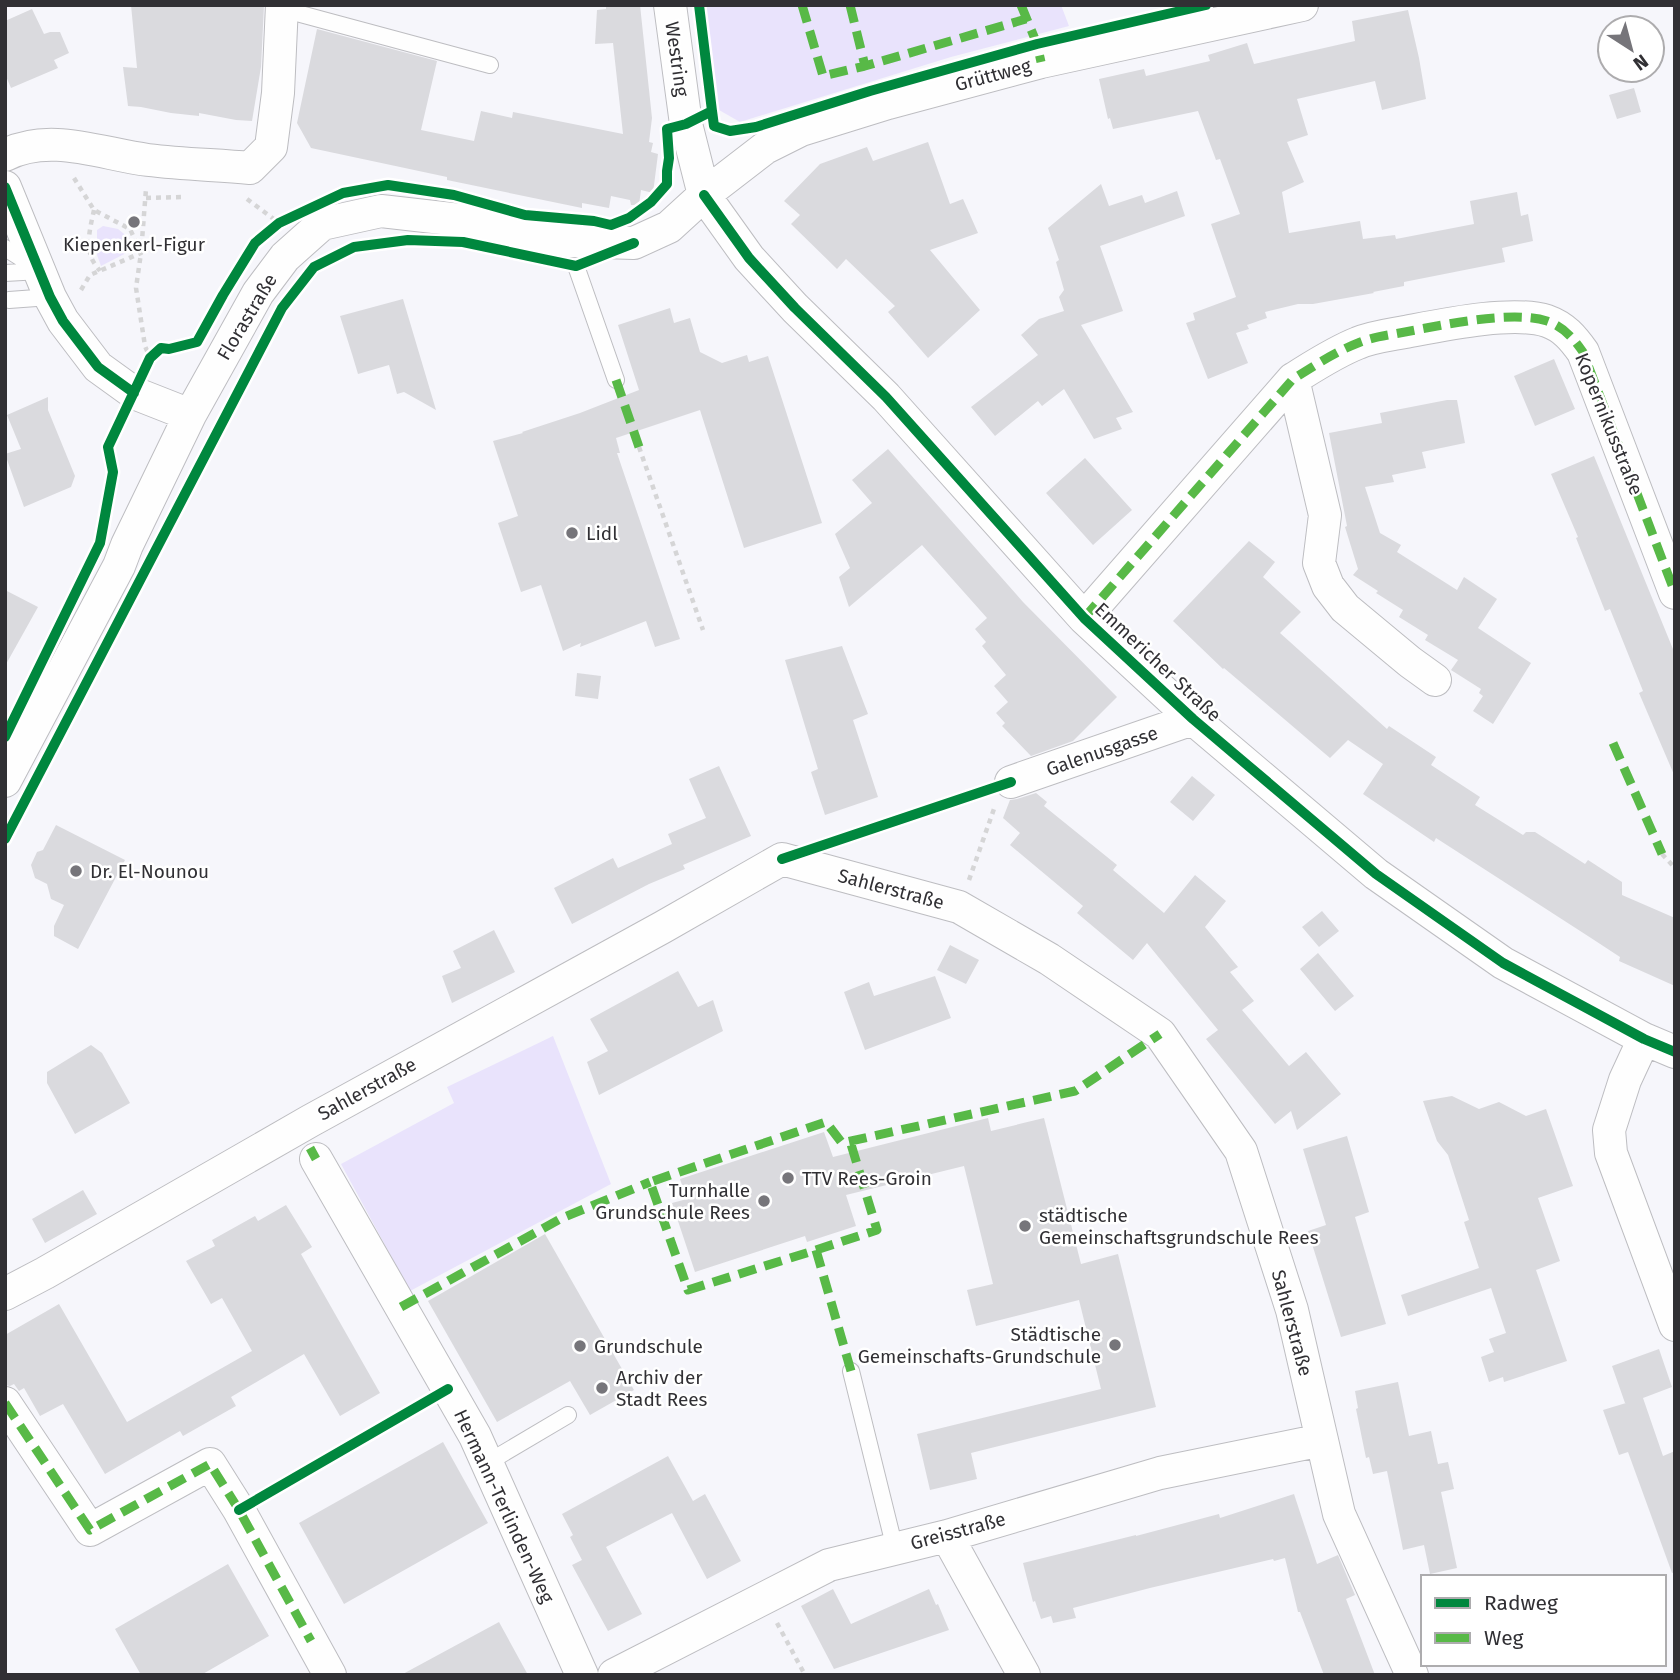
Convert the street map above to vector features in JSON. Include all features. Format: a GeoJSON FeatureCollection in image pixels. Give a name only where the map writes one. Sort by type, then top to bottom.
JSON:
{"type":"FeatureCollection","features":[{"type":"Feature","properties":{"kind":"street","name":"Westring"},"geometry":{"type":"LineString","coordinates":[[670,5],[686,124],[704,195]]}},
{"type":"Feature","properties":{"kind":"street","name":"Grüttweg"},"geometry":{"type":"LineString","coordinates":[[704,195],[765,148],[801,130],[888,103],[1041,62],[1302,5]]}},
{"type":"Feature","properties":{"kind":"street"},"geometry":{"type":"LineString","coordinates":[[5,155],[18,148],[62,144],[147,160],[250,168],[271,147],[278,93],[282,7]]}},
{"type":"Feature","properties":{"kind":"street"},"geometry":{"type":"LineString","coordinates":[[5,187],[51,296],[98,368],[135,393],[190,415]]}},
{"type":"Feature","properties":{"kind":"street","name":"Florastraße"},"geometry":{"type":"LineString","coordinates":[[5,781],[119,566],[127,544],[190,415],[258,293],[285,257],[322,224],[380,211],[460,220],[569,241],[635,243],[669,227],[704,195]]}},
{"type":"Feature","properties":{"kind":"street","name":"Emmericher Straße"},"geometry":{"type":"LineString","coordinates":[[704,195],[749,258],[795,308],[886,397],[1084,618],[1193,719],[1376,874],[1503,963],[1644,1039],[1675,1052]]}},
{"type":"Feature","properties":{"kind":"street","name":"Kopernikusstraße"},"geometry":{"type":"LineString","coordinates":[[1084,618],[1293,379],[1335,353],[1360,342],[1454,323],[1517,317],[1545,320],[1561,327],[1583,352],[1675,593]]}},
{"type":"Feature","properties":{"kind":"street"},"geometry":{"type":"LineString","coordinates":[[1293,379],[1325,515],[1319,564],[1328,586],[1345,608],[1435,680]]}},
{"type":"Feature","properties":{"kind":"street","name":"Galenusgasse"},"geometry":{"type":"LineString","coordinates":[[1005,790],[1193,719]]}},
{"type":"Feature","properties":{"kind":"street","name":"Sahlerstraße"},"geometry":{"type":"LineString","coordinates":[[5,1294],[308,1145],[468,1033],[782,859],[959,907],[1049,959],[1160,1034],[1241,1151],[1292,1310],[1339,1514],[1412,1675]]}},
{"type":"Feature","properties":{"kind":"street"},"geometry":{"type":"LineString","coordinates":[[1644,1039],[1625,1080],[1609,1130],[1611,1153],[1675,1325]]}},
{"type":"Feature","properties":{"kind":"street","name":"Hermann-Terlinden-Weg"},"geometry":{"type":"LineString","coordinates":[[308,1145],[475,1436],[582,1675]]}},
{"type":"Feature","properties":{"kind":"street"},"geometry":{"type":"LineString","coordinates":[[5,1403],[90,1531],[210,1464],[239,1510],[330,1675]]}},
{"type":"Feature","properties":{"kind":"street","name":"Greisstraße"},"geometry":{"type":"LineString","coordinates":[[614,1675],[829,1565],[947,1536],[1160,1473],[1322,1440]]}},
{"type":"Feature","properties":{"kind":"street"},"geometry":{"type":"LineString","coordinates":[[947,1536],[1024,1675]]}},
{"type":"Feature","properties":{"kind":"lane"},"geometry":{"type":"LineString","coordinates":[[282,7],[490,65]]}},
{"type":"Feature","properties":{"kind":"lane"},"geometry":{"type":"LineString","coordinates":[[5,248],[51,296]]}},
{"type":"Feature","properties":{"kind":"lane"},"geometry":{"type":"LineString","coordinates":[[576,266],[616,380]]}},
{"type":"Feature","properties":{"kind":"lane"},"geometry":{"type":"LineString","coordinates":[[5,273],[51,296]]}},
{"type":"Feature","properties":{"kind":"lane"},"geometry":{"type":"LineString","coordinates":[[9,300],[51,296]]}},
{"type":"Feature","properties":{"kind":"lane"},"geometry":{"type":"LineString","coordinates":[[851,1371],[895,1549]]}},
{"type":"Feature","properties":{"kind":"lane"},"geometry":{"type":"LineString","coordinates":[[487,1463],[568,1415]]}},
{"type":"Feature","properties":{"kind":"path"},"geometry":{"type":"LineString","coordinates":[[62,144],[71,173],[94,210],[130,229],[142,254]]}},
{"type":"Feature","properties":{"kind":"path"},"geometry":{"type":"LineString","coordinates":[[147,160],[142,254],[136,288],[145,346],[150,358]]}},
{"type":"Feature","properties":{"kind":"path"},"geometry":{"type":"LineString","coordinates":[[242,195],[279,223]]}},
{"type":"Feature","properties":{"kind":"path"},"geometry":{"type":"LineString","coordinates":[[146,198],[187,197]]}},
{"type":"Feature","properties":{"kind":"path"},"geometry":{"type":"LineString","coordinates":[[94,210],[89,246],[91,258],[100,271]]}},
{"type":"Feature","properties":{"kind":"path"},"geometry":{"type":"LineString","coordinates":[[51,296],[90,275],[142,254]]}},
{"type":"Feature","properties":{"kind":"path"},"geometry":{"type":"LineString","coordinates":[[639,447],[703,630]]}},
{"type":"Feature","properties":{"kind":"path"},"geometry":{"type":"LineString","coordinates":[[959,907],[1005,790]]}},
{"type":"Feature","properties":{"kind":"path"},"geometry":{"type":"LineString","coordinates":[[1662,853],[1675,868]]}},
{"type":"Feature","properties":{"kind":"path"},"geometry":{"type":"LineString","coordinates":[[764,1599],[805,1675]]}},
{"type":"Feature","properties":{"kind":"shaded area"},"geometry":{"type":"Polygon","coordinates":[[[700,5],[1061,5],[1069,26],[951,57],[740,122],[719,110],[700,5]]]}},
{"type":"Feature","properties":{"kind":"shaded area"},"geometry":{"type":"Polygon","coordinates":[[[103,226],[118,229],[134,242],[132,250],[101,266],[97,255],[97,230],[103,226]]]}},
{"type":"Feature","properties":{"kind":"shaded area"},"geometry":{"type":"Polygon","coordinates":[[[553,1036],[611,1184],[410,1291],[341,1164],[454,1103],[447,1087],[553,1036]]]}},
{"type":"Feature","properties":{"kind":"building"},"geometry":{"type":"Polygon","coordinates":[[[131,5],[264,5],[261,67],[252,121],[128,106],[123,67],[137,68],[131,5]]]}},
{"type":"Feature","properties":{"kind":"building"},"geometry":{"type":"Polygon","coordinates":[[[606,5],[640,5],[652,118],[649,142],[653,143],[651,152],[658,154],[653,193],[641,190],[639,205],[631,205],[630,200],[611,196],[609,208],[582,203],[582,208],[311,148],[297,123],[317,29],[437,61],[421,130],[474,141],[481,111],[512,118],[513,112],[623,134],[613,43],[595,44],[597,10],[606,9],[606,5]]]}},
{"type":"Feature","properties":{"kind":"building"},"geometry":{"type":"Polygon","coordinates":[[[32,9],[44,34],[60,32],[69,53],[54,60],[58,68],[11,88],[5,74],[5,21],[32,9]]]}},
{"type":"Feature","properties":{"kind":"building"},"geometry":{"type":"Polygon","coordinates":[[[1408,10],[1426,99],[1382,110],[1375,81],[1297,99],[1308,135],[1287,142],[1304,182],[1282,192],[1289,233],[1360,221],[1363,239],[1395,235],[1396,239],[1474,224],[1470,201],[1517,192],[1521,216],[1528,214],[1533,241],[1502,248],[1505,262],[1404,282],[1404,286],[1374,293],[1313,304],[1298,304],[1265,312],[1267,318],[1247,325],[1249,329],[1236,333],[1248,363],[1208,379],[1186,323],[1195,320],[1193,313],[1236,297],[1211,224],[1240,214],[1220,159],[1216,160],[1198,111],[1113,129],[1110,118],[1108,119],[1099,79],[1144,69],[1146,76],[1210,61],[1208,55],[1247,43],[1254,64],[1355,41],[1352,21],[1408,10]]]}},
{"type":"Feature","properties":{"kind":"building"},"geometry":{"type":"Polygon","coordinates":[[[1634,88],[1641,112],[1617,119],[1609,95],[1634,88]]]}},
{"type":"Feature","properties":{"kind":"building"},"geometry":{"type":"Polygon","coordinates":[[[928,142],[950,204],[963,199],[978,233],[930,250],[980,310],[928,358],[888,312],[895,306],[846,259],[837,269],[791,224],[800,215],[784,201],[820,164],[867,147],[873,161],[928,142]]]}},
{"type":"Feature","properties":{"kind":"building"},"geometry":{"type":"Polygon","coordinates":[[[1101,184],[1109,206],[1142,195],[1145,203],[1177,191],[1185,216],[1100,246],[1123,311],[1081,325],[1133,412],[1116,418],[1122,429],[1094,439],[1064,389],[1042,406],[1038,401],[995,436],[971,407],[1038,355],[1021,335],[1039,319],[1064,311],[1059,297],[1064,290],[1056,262],[1059,260],[1048,228],[1101,184]]]}},
{"type":"Feature","properties":{"kind":"building"},"geometry":{"type":"Polygon","coordinates":[[[403,299],[436,410],[404,392],[397,394],[389,365],[358,374],[340,316],[403,299]]]}},
{"type":"Feature","properties":{"kind":"building"},"geometry":{"type":"Polygon","coordinates":[[[670,308],[674,323],[690,318],[700,352],[722,363],[747,355],[749,362],[768,356],[822,523],[744,548],[700,410],[616,438],[620,453],[617,453],[680,639],[655,647],[646,621],[563,651],[541,585],[521,592],[498,523],[518,516],[493,441],[523,433],[639,390],[618,325],[670,308]]]}},
{"type":"Feature","properties":{"kind":"building"},"geometry":{"type":"Polygon","coordinates":[[[1554,359],[1575,409],[1535,426],[1514,376],[1554,359]]]}},
{"type":"Feature","properties":{"kind":"building"},"geometry":{"type":"Polygon","coordinates":[[[48,397],[48,410],[75,476],[71,487],[24,507],[5,454],[21,449],[7,415],[48,397]]]}},
{"type":"Feature","properties":{"kind":"building"},"geometry":{"type":"Polygon","coordinates":[[[1457,400],[1465,443],[1422,452],[1426,468],[1392,475],[1394,482],[1365,487],[1380,533],[1401,545],[1397,552],[1457,590],[1464,577],[1497,599],[1478,628],[1531,663],[1493,724],[1473,711],[1483,696],[1479,693],[1481,689],[1451,670],[1458,660],[1425,640],[1428,635],[1399,617],[1403,610],[1353,575],[1358,569],[1345,527],[1347,526],[1329,433],[1382,423],[1380,413],[1457,400]]]}},
{"type":"Feature","properties":{"kind":"building"},"geometry":{"type":"Polygon","coordinates":[[[888,449],[1023,602],[1117,697],[1073,741],[1031,756],[1002,726],[1005,723],[996,713],[1008,702],[994,686],[1006,675],[982,646],[986,642],[975,629],[987,618],[922,545],[849,607],[839,577],[850,568],[835,534],[872,503],[852,480],[888,449]]]}},
{"type":"Feature","properties":{"kind":"building"},"geometry":{"type":"Polygon","coordinates":[[[1594,456],[1675,654],[1675,777],[1639,693],[1643,691],[1610,609],[1605,611],[1551,474],[1594,456]]]}},
{"type":"Feature","properties":{"kind":"building"},"geometry":{"type":"Polygon","coordinates":[[[1085,458],[1132,510],[1093,545],[1046,493],[1085,458]]]}},
{"type":"Feature","properties":{"kind":"building"},"geometry":{"type":"Polygon","coordinates":[[[1249,541],[1275,562],[1263,577],[1301,612],[1280,633],[1387,729],[1389,726],[1436,757],[1431,765],[1480,797],[1475,805],[1523,835],[1526,832],[1535,832],[1585,864],[1588,860],[1622,882],[1622,895],[1675,918],[1675,986],[1619,961],[1620,957],[1591,938],[1436,838],[1434,842],[1363,794],[1383,764],[1348,740],[1330,758],[1223,669],[1173,621],[1249,541]]]}},
{"type":"Feature","properties":{"kind":"building"},"geometry":{"type":"Polygon","coordinates":[[[5,590],[38,607],[5,666],[5,590]]]}},
{"type":"Feature","properties":{"kind":"building"},"geometry":{"type":"Polygon","coordinates":[[[842,646],[868,714],[853,720],[878,797],[825,815],[811,772],[818,769],[785,660],[842,646]]]}},
{"type":"Feature","properties":{"kind":"building"},"geometry":{"type":"Polygon","coordinates":[[[577,673],[601,676],[598,699],[575,696],[577,673]]]}},
{"type":"Feature","properties":{"kind":"building"},"geometry":{"type":"Polygon","coordinates":[[[719,766],[751,836],[683,865],[685,869],[649,884],[572,924],[554,888],[613,858],[618,868],[672,844],[668,834],[706,818],[689,779],[719,766]]]}},
{"type":"Feature","properties":{"kind":"building"},"geometry":{"type":"Polygon","coordinates":[[[1192,776],[1215,795],[1193,821],[1170,802],[1192,776]]]}},
{"type":"Feature","properties":{"kind":"building"},"geometry":{"type":"Polygon","coordinates":[[[1036,793],[1047,802],[1044,806],[1117,865],[1113,870],[1164,913],[1195,875],[1226,901],[1205,927],[1238,967],[1230,972],[1254,1001],[1242,1010],[1289,1066],[1306,1052],[1341,1094],[1297,1130],[1291,1111],[1275,1124],[1206,1039],[1218,1030],[1147,943],[1133,960],[1077,913],[1083,906],[1010,845],[1020,833],[1003,818],[1010,800],[1036,793]]]}},
{"type":"Feature","properties":{"kind":"building","name":"Dr. El-Nounou"},"geometry":{"type":"Polygon","coordinates":[[[56,825],[125,860],[78,949],[54,936],[54,926],[64,905],[51,899],[47,884],[35,878],[31,865],[37,852],[43,850],[56,825]]]}},
{"type":"Feature","properties":{"kind":"building"},"geometry":{"type":"Polygon","coordinates":[[[1322,911],[1339,931],[1319,947],[1302,927],[1322,911]]]}},
{"type":"Feature","properties":{"kind":"building"},"geometry":{"type":"Polygon","coordinates":[[[494,930],[515,972],[452,1003],[442,976],[461,968],[453,951],[494,930]]]}},
{"type":"Feature","properties":{"kind":"building"},"geometry":{"type":"Polygon","coordinates":[[[950,945],[979,960],[966,984],[937,970],[950,945]]]}},
{"type":"Feature","properties":{"kind":"building"},"geometry":{"type":"Polygon","coordinates":[[[1318,953],[1354,996],[1335,1011],[1300,969],[1318,953]]]}},
{"type":"Feature","properties":{"kind":"building"},"geometry":{"type":"Polygon","coordinates":[[[678,971],[698,1007],[713,1000],[723,1031],[599,1095],[587,1062],[608,1051],[590,1019],[678,971]]]}},
{"type":"Feature","properties":{"kind":"building"},"geometry":{"type":"Polygon","coordinates":[[[935,976],[951,1018],[865,1050],[844,992],[869,982],[874,996],[935,976]]]}},
{"type":"Feature","properties":{"kind":"building"},"geometry":{"type":"Polygon","coordinates":[[[91,1045],[102,1053],[130,1103],[75,1134],[47,1083],[47,1072],[91,1045]]]}},
{"type":"Feature","properties":{"kind":"building"},"geometry":{"type":"Polygon","coordinates":[[[1452,1096],[1479,1109],[1499,1102],[1526,1116],[1546,1109],[1573,1186],[1538,1198],[1560,1261],[1536,1270],[1567,1361],[1504,1382],[1503,1377],[1489,1382],[1481,1357],[1494,1352],[1489,1339],[1506,1333],[1491,1288],[1408,1316],[1401,1295],[1479,1268],[1464,1222],[1469,1220],[1448,1155],[1437,1141],[1423,1101],[1452,1096]]]}},
{"type":"Feature","properties":{"kind":"building"},"geometry":{"type":"Polygon","coordinates":[[[988,1118],[991,1131],[1044,1118],[1081,1264],[1118,1254],[1156,1407],[971,1453],[977,1479],[930,1490],[917,1434],[1101,1389],[1079,1300],[976,1326],[967,1290],[993,1284],[964,1166],[846,1195],[856,1226],[807,1242],[805,1236],[695,1272],[672,1203],[687,1199],[680,1179],[824,1132],[833,1157],[988,1118]]]}},
{"type":"Feature","properties":{"kind":"building"},"geometry":{"type":"Polygon","coordinates":[[[1347,1136],[1369,1212],[1355,1217],[1386,1324],[1341,1337],[1308,1231],[1326,1225],[1303,1149],[1347,1136]]]}},
{"type":"Feature","properties":{"kind":"building"},"geometry":{"type":"Polygon","coordinates":[[[83,1190],[97,1214],[45,1243],[32,1219],[83,1190]]]}},
{"type":"Feature","properties":{"kind":"building"},"geometry":{"type":"Polygon","coordinates":[[[286,1205],[312,1247],[301,1254],[380,1393],[340,1416],[304,1354],[231,1397],[236,1406],[183,1436],[180,1431],[105,1474],[63,1404],[40,1416],[24,1388],[19,1391],[14,1384],[5,1385],[5,1335],[59,1304],[127,1422],[252,1351],[222,1298],[211,1304],[186,1261],[215,1246],[212,1240],[255,1216],[258,1221],[286,1205]]]}},
{"type":"Feature","properties":{"kind":"building","name":"Grundschule"},"geometry":{"type":"Polygon","coordinates":[[[545,1234],[634,1390],[590,1415],[570,1381],[497,1422],[428,1301],[545,1234]]]}},
{"type":"Feature","properties":{"kind":"building"},"geometry":{"type":"Polygon","coordinates":[[[1659,1349],[1672,1387],[1643,1398],[1663,1456],[1675,1451],[1675,1572],[1672,1573],[1628,1452],[1619,1455],[1603,1410],[1626,1403],[1612,1366],[1659,1349]]]}},
{"type":"Feature","properties":{"kind":"building"},"geometry":{"type":"Polygon","coordinates":[[[1398,1382],[1409,1436],[1431,1431],[1438,1464],[1448,1462],[1454,1489],[1441,1492],[1457,1568],[1430,1574],[1424,1545],[1403,1550],[1387,1471],[1373,1474],[1369,1457],[1366,1458],[1355,1391],[1398,1382]]]}},
{"type":"Feature","properties":{"kind":"building"},"geometry":{"type":"Polygon","coordinates":[[[443,1442],[488,1523],[344,1604],[299,1523],[443,1442]]]}},
{"type":"Feature","properties":{"kind":"building"},"geometry":{"type":"Polygon","coordinates":[[[668,1456],[693,1501],[705,1494],[741,1561],[707,1579],[672,1513],[606,1547],[642,1614],[608,1631],[572,1565],[582,1560],[562,1514],[668,1456]]]}},
{"type":"Feature","properties":{"kind":"building"},"geometry":{"type":"Polygon","coordinates":[[[1294,1494],[1317,1564],[1338,1555],[1355,1595],[1346,1599],[1375,1675],[1324,1675],[1298,1612],[1285,1558],[1073,1608],[1076,1618],[1053,1623],[1051,1616],[1041,1619],[1035,1601],[1033,1602],[1023,1563],[1219,1514],[1220,1518],[1294,1494]]]}},
{"type":"Feature","properties":{"kind":"building"},"geometry":{"type":"Polygon","coordinates":[[[228,1564],[269,1636],[201,1675],[141,1675],[115,1629],[228,1564]]]}},
{"type":"Feature","properties":{"kind":"building"},"geometry":{"type":"Polygon","coordinates":[[[833,1589],[851,1624],[929,1589],[949,1630],[834,1669],[801,1606],[833,1589]]]}},
{"type":"Feature","properties":{"kind":"building"},"geometry":{"type":"Polygon","coordinates":[[[499,1622],[528,1675],[401,1675],[499,1622]]]}},
{"type":"Feature","properties":{"kind":"marked path"},"geometry":{"type":"LineString","coordinates":[[802,5],[823,76],[865,66]]}},
{"type":"Feature","properties":{"kind":"marked path"},"geometry":{"type":"LineString","coordinates":[[850,5],[865,66],[1026,19]]}},
{"type":"Feature","properties":{"kind":"marked path"},"geometry":{"type":"LineString","coordinates":[[1021,5],[1037,44],[1041,62]]}},
{"type":"Feature","properties":{"kind":"marked path"},"geometry":{"type":"LineString","coordinates":[[1084,618],[1293,379],[1341,351],[1369,339],[1457,323],[1515,317],[1547,321],[1558,326],[1583,352],[1675,593]]}},
{"type":"Feature","properties":{"kind":"marked path"},"geometry":{"type":"LineString","coordinates":[[616,380],[639,447]]}},
{"type":"Feature","properties":{"kind":"marked path"},"geometry":{"type":"LineString","coordinates":[[1613,743],[1662,854]]}},
{"type":"Feature","properties":{"kind":"marked path"},"geometry":{"type":"LineString","coordinates":[[851,1371],[816,1250],[688,1290],[650,1182],[826,1122],[842,1143],[1075,1091],[1160,1034]]}},
{"type":"Feature","properties":{"kind":"marked path"},"geometry":{"type":"LineString","coordinates":[[816,1250],[877,1230],[850,1141]]}},
{"type":"Feature","properties":{"kind":"marked path"},"geometry":{"type":"LineString","coordinates":[[310,1148],[316,1159]]}},
{"type":"Feature","properties":{"kind":"marked path"},"geometry":{"type":"LineString","coordinates":[[401,1307],[562,1218],[650,1182]]}},
{"type":"Feature","properties":{"kind":"marked path"},"geometry":{"type":"LineString","coordinates":[[5,1403],[90,1530],[210,1464],[239,1510],[311,1641]]}},
{"type":"Feature","properties":{"kind":"cycle path"},"geometry":{"type":"LineString","coordinates":[[699,5],[712,111]]}},
{"type":"Feature","properties":{"kind":"cycle path"},"geometry":{"type":"LineString","coordinates":[[5,737],[100,543],[113,472],[108,447],[150,358],[161,348],[169,349],[197,342],[255,243],[279,223],[343,193],[388,185],[454,195],[525,215],[611,225],[629,218],[651,202],[667,184],[667,129],[686,124],[712,111],[714,126],[730,131],[756,127],[870,91],[1037,44],[1206,5]]}},
{"type":"Feature","properties":{"kind":"cycle path"},"geometry":{"type":"LineString","coordinates":[[5,187],[50,297],[63,321],[98,367],[134,393]]}},
{"type":"Feature","properties":{"kind":"cycle path"},"geometry":{"type":"LineString","coordinates":[[704,195],[749,258],[795,308],[886,397],[1084,618],[1193,719],[1376,874],[1503,963],[1644,1039],[1675,1052]]}},
{"type":"Feature","properties":{"kind":"cycle path"},"geometry":{"type":"LineString","coordinates":[[5,839],[282,308],[314,267],[354,247],[408,240],[463,242],[576,266],[634,243]]}},
{"type":"Feature","properties":{"kind":"cycle path"},"geometry":{"type":"LineString","coordinates":[[782,859],[1011,782]]}},
{"type":"Feature","properties":{"kind":"cycle path"},"geometry":{"type":"LineString","coordinates":[[239,1510],[448,1389]]}},
{"type":"Feature","properties":{"kind":"place","name":"Kiepenkerl-Figur"},"geometry":{"type":"Point","coordinates":[134,222]}},
{"type":"Feature","properties":{"kind":"place","name":"Lidl"},"geometry":{"type":"Point","coordinates":[572,533]}},
{"type":"Feature","properties":{"kind":"place","name":"Dr. El-Nounou"},"geometry":{"type":"Point","coordinates":[76,871]}},
{"type":"Feature","properties":{"kind":"place","name":"TTV Rees-Groin"},"geometry":{"type":"Point","coordinates":[788,1178]}},
{"type":"Feature","properties":{"kind":"place","name":"Turnhalle Grundschule Rees"},"geometry":{"type":"Point","coordinates":[764,1201]}},
{"type":"Feature","properties":{"kind":"place","name":"städtische Gemeinschaftsgrundschule Rees"},"geometry":{"type":"Point","coordinates":[1025,1226]}},
{"type":"Feature","properties":{"kind":"place","name":"Städtische Gemeinschafts-Grundschule"},"geometry":{"type":"Point","coordinates":[1115,1345]}},
{"type":"Feature","properties":{"kind":"place","name":"Grundschule"},"geometry":{"type":"Point","coordinates":[580,1346]}},
{"type":"Feature","properties":{"kind":"place","name":"Archiv der Stadt Rees"},"geometry":{"type":"Point","coordinates":[602,1388]}}]}
